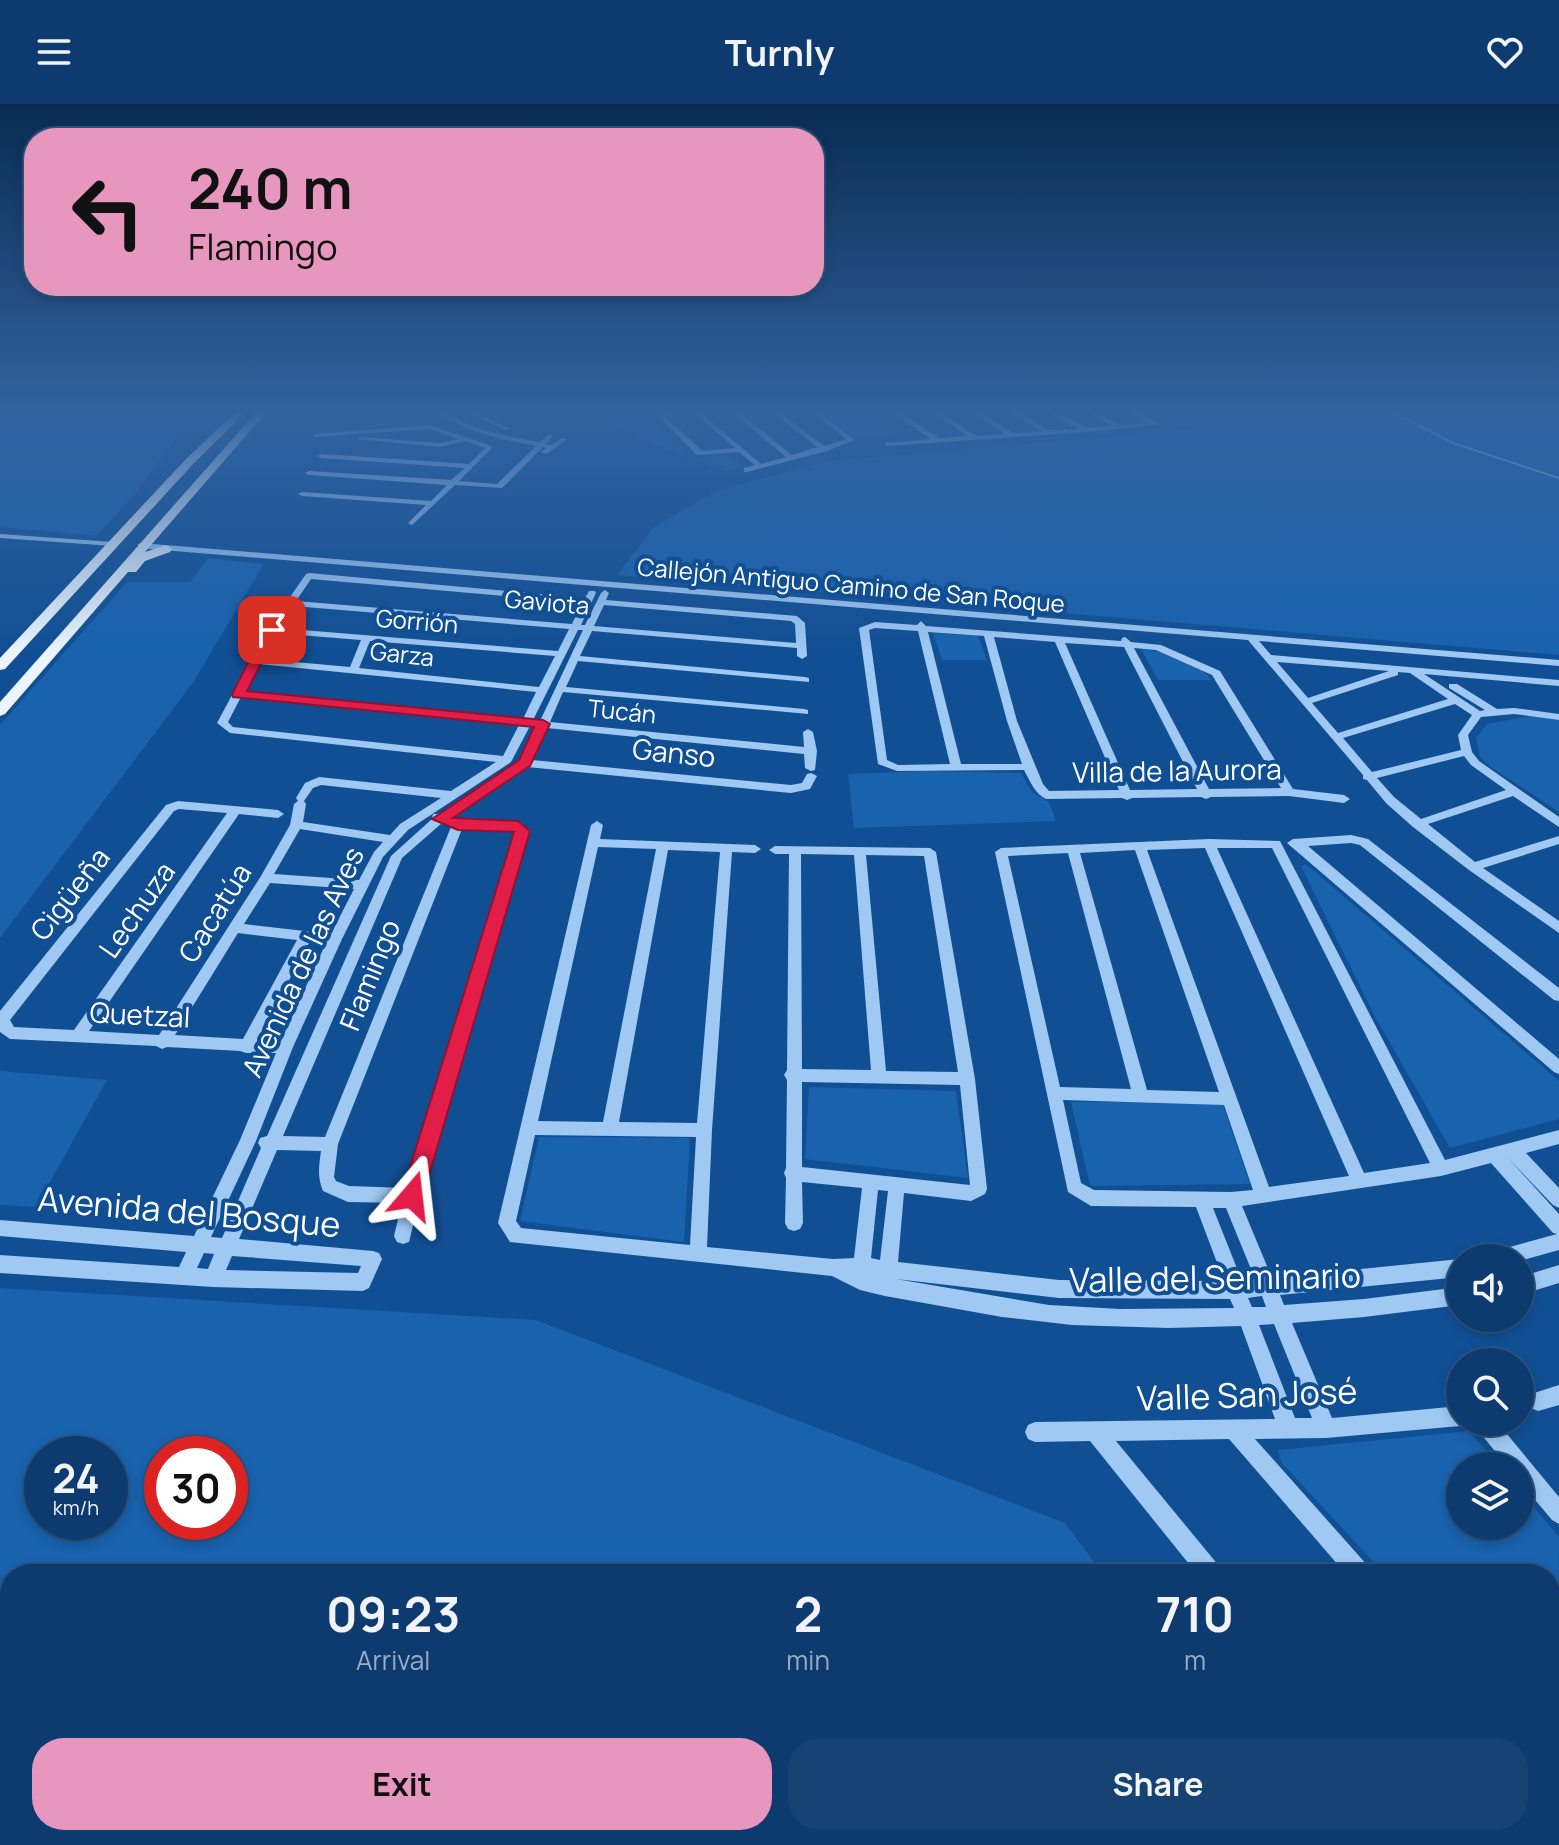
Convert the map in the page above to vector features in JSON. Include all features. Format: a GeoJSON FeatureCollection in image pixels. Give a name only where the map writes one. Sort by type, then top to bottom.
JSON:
{"type":"FeatureCollection","features":[{"type":"Feature","properties":{"kind":"main road"},"geometry":{"type":"LineString","coordinates":[[0,666],[164,490]]}},
{"type":"Feature","properties":{"kind":"main road"},"geometry":{"type":"LineString","coordinates":[[113,544],[135,539],[155,528],[190,490]]}},
{"type":"Feature","properties":{"kind":"main road"},"geometry":{"type":"LineString","coordinates":[[0,711],[110,582],[155,507],[156,498]]}},
{"type":"Feature","properties":{"kind":"main road"},"geometry":{"type":"LineString","coordinates":[[87,543],[95,547],[99,559]]}},
{"type":"Feature","properties":{"kind":"main road"},"geometry":{"type":"LineString","coordinates":[[110,582],[104,576],[126,551],[124,546],[113,544]]}},
{"type":"Feature","properties":{"kind":"main road"},"geometry":{"type":"LineString","coordinates":[[98,596],[114,588],[141,558],[166,549]]}},
{"type":"Feature","properties":{"kind":"street"},"geometry":{"type":"LineString","coordinates":[[302,490],[314,505]]}},
{"type":"Feature","properties":{"kind":"street"},"geometry":{"type":"LineString","coordinates":[[412,523],[446,490]]}},
{"type":"Feature","properties":{"kind":"street"},"geometry":{"type":"LineString","coordinates":[[302,494],[433,503]]}},
{"type":"Feature","properties":{"kind":"street"},"geometry":{"type":"LineString","coordinates":[[0,536],[113,544]]}},
{"type":"Feature","properties":{"kind":"street","name":"Callejón Antiguo Camino de San Roque"},"geometry":{"type":"LineString","coordinates":[[135,539],[166,549],[1559,663]]}},
{"type":"Feature","properties":{"kind":"street"},"geometry":{"type":"LineString","coordinates":[[313,575],[391,583],[590,597],[582,626],[567,656],[543,690],[507,760],[326,735],[230,730],[222,723],[272,630],[305,578],[313,575]]}},
{"type":"Feature","properties":{"kind":"street"},"geometry":{"type":"LineString","coordinates":[[376,609],[391,583]]}},
{"type":"Feature","properties":{"kind":"street","name":"Gaviota"},"geometry":{"type":"LineString","coordinates":[[289,603],[582,626],[802,651],[800,623],[794,618],[602,598],[582,626]]}},
{"type":"Feature","properties":{"kind":"street"},"geometry":{"type":"LineString","coordinates":[[922,611],[956,767]]}},
{"type":"Feature","properties":{"kind":"street"},"geometry":{"type":"LineString","coordinates":[[926,630],[936,613]]}},
{"type":"Feature","properties":{"kind":"street"},"geometry":{"type":"LineString","coordinates":[[1028,767],[897,768],[882,762],[864,628],[871,625],[1158,647],[1216,673],[1289,792]]}},
{"type":"Feature","properties":{"kind":"street"},"geometry":{"type":"LineString","coordinates":[[1123,628],[1206,795]]}},
{"type":"Feature","properties":{"kind":"street"},"geometry":{"type":"LineString","coordinates":[[1133,647],[1136,629]]}},
{"type":"Feature","properties":{"kind":"street","name":"Gorrión"},"geometry":{"type":"LineString","coordinates":[[272,630],[805,675],[804,712]]}},
{"type":"Feature","properties":{"kind":"street","name":"Villa de la Aurora"},"geometry":{"type":"LineString","coordinates":[[988,634],[1028,767],[1039,792],[1052,798],[1289,792],[1344,799]]}},
{"type":"Feature","properties":{"kind":"street"},"geometry":{"type":"LineString","coordinates":[[353,671],[367,638]]}},
{"type":"Feature","properties":{"kind":"street"},"geometry":{"type":"LineString","coordinates":[[1251,638],[1367,777],[1417,824],[1473,867],[1556,921]]}},
{"type":"Feature","properties":{"kind":"street"},"geometry":{"type":"LineString","coordinates":[[1059,640],[1127,796]]}},
{"type":"Feature","properties":{"kind":"street"},"geometry":{"type":"LineString","coordinates":[[525,763],[559,689],[567,656]]}},
{"type":"Feature","properties":{"kind":"street"},"geometry":{"type":"LineString","coordinates":[[1269,658],[1559,683]]}},
{"type":"Feature","properties":{"kind":"street","name":"Garza"},"geometry":{"type":"LineString","coordinates":[[257,661],[543,690]]}},
{"type":"Feature","properties":{"kind":"street"},"geometry":{"type":"LineString","coordinates":[[1305,702],[1407,670],[1478,714]]}},
{"type":"Feature","properties":{"kind":"street"},"geometry":{"type":"LineString","coordinates":[[1429,672],[1493,711]]}},
{"type":"Feature","properties":{"kind":"street"},"geometry":{"type":"LineString","coordinates":[[559,689],[804,712],[811,751]]}},
{"type":"Feature","properties":{"kind":"street","name":"Tucán"},"geometry":{"type":"LineString","coordinates":[[238,694],[811,751]]}},
{"type":"Feature","properties":{"kind":"street"},"geometry":{"type":"LineString","coordinates":[[1336,737],[1457,700]]}},
{"type":"Feature","properties":{"kind":"street"},"geometry":{"type":"LineString","coordinates":[[334,717],[339,703]]}},
{"type":"Feature","properties":{"kind":"street"},"geometry":{"type":"LineString","coordinates":[[1559,717],[1493,711],[1478,714],[1463,735],[1467,752],[1513,792],[1559,823]]}},
{"type":"Feature","properties":{"kind":"street","name":"Ganso"},"geometry":{"type":"LineString","coordinates":[[525,763],[791,789],[806,786],[811,772],[811,751]]}},
{"type":"Feature","properties":{"kind":"street"},"geometry":{"type":"LineString","coordinates":[[1367,777],[1467,752]]}},
{"type":"Feature","properties":{"kind":"street","name":"Avenida de las Aves"},"geometry":{"type":"LineString","coordinates":[[213,1278],[397,856],[452,795],[507,760]]}},
{"type":"Feature","properties":{"kind":"street","name":"Avenida de las Aves"},"geometry":{"type":"LineString","coordinates":[[184,1276],[248,1141],[335,939],[361,885],[389,839],[525,763]]}},
{"type":"Feature","properties":{"kind":"street","name":"Cacatúa"},"geometry":{"type":"LineString","coordinates":[[162,1043],[266,878],[296,825],[301,801],[309,786],[319,781],[452,795]]}},
{"type":"Feature","properties":{"kind":"street"},"geometry":{"type":"LineString","coordinates":[[1417,824],[1513,792]]}},
{"type":"Feature","properties":{"kind":"street","name":"Cigüeña"},"geometry":{"type":"LineString","coordinates":[[3,1018],[167,810],[178,805],[235,811]]}},
{"type":"Feature","properties":{"kind":"street"},"geometry":{"type":"LineString","coordinates":[[235,811],[278,814]]}},
{"type":"Feature","properties":{"kind":"street","name":"Lechuza"},"geometry":{"type":"LineString","coordinates":[[77,1037],[235,811]]}},
{"type":"Feature","properties":{"kind":"street"},"geometry":{"type":"LineString","coordinates":[[403,1236],[412,1196],[523,831],[518,826],[458,825],[434,815]]}},
{"type":"Feature","properties":{"kind":"street"},"geometry":{"type":"LineString","coordinates":[[296,825],[389,839]]}},
{"type":"Feature","properties":{"kind":"street","name":"Flamingo"},"geometry":{"type":"LineString","coordinates":[[412,1196],[348,1194],[329,1186],[326,1177],[330,1144],[458,825]]}},
{"type":"Feature","properties":{"kind":"street"},"geometry":{"type":"LineString","coordinates":[[597,825],[527,1128],[704,1130]]}},
{"type":"Feature","properties":{"kind":"street"},"geometry":{"type":"LineString","coordinates":[[1559,996],[1364,842],[1351,839],[1001,852],[1074,1187],[1091,1198],[1231,1200],[1264,1196],[1441,1169],[1559,1137]]}},
{"type":"Feature","properties":{"kind":"street"},"geometry":{"type":"LineString","coordinates":[[1473,867],[1559,840]]}},
{"type":"Feature","properties":{"kind":"street"},"geometry":{"type":"LineString","coordinates":[[593,843],[755,849]]}},
{"type":"Feature","properties":{"kind":"street"},"geometry":{"type":"LineString","coordinates":[[1209,843],[1359,1180]]}},
{"type":"Feature","properties":{"kind":"street"},"geometry":{"type":"LineString","coordinates":[[1297,843],[1559,1068]]}},
{"type":"Feature","properties":{"kind":"street"},"geometry":{"type":"LineString","coordinates":[[1276,844],[1441,1169]]}},
{"type":"Feature","properties":{"kind":"street"},"geometry":{"type":"LineString","coordinates":[[610,1129],[663,846]]}},
{"type":"Feature","properties":{"kind":"street"},"geometry":{"type":"LineString","coordinates":[[1140,846],[1264,1196]]}},
{"type":"Feature","properties":{"kind":"street"},"geometry":{"type":"LineString","coordinates":[[698,1254],[704,1130],[726,848]]}},
{"type":"Feature","properties":{"kind":"street"},"geometry":{"type":"LineString","coordinates":[[1073,849],[1141,1096]]}},
{"type":"Feature","properties":{"kind":"street"},"geometry":{"type":"LineString","coordinates":[[775,850],[930,852],[967,1079],[979,1189],[971,1193],[792,1173]]}},
{"type":"Feature","properties":{"kind":"street"},"geometry":{"type":"LineString","coordinates":[[794,1223],[795,850]]}},
{"type":"Feature","properties":{"kind":"street"},"geometry":{"type":"LineString","coordinates":[[860,852],[879,1076]]}},
{"type":"Feature","properties":{"kind":"street"},"geometry":{"type":"LineString","coordinates":[[266,878],[361,885]]}},
{"type":"Feature","properties":{"kind":"street"},"geometry":{"type":"LineString","coordinates":[[234,928],[335,939]]}},
{"type":"Feature","properties":{"kind":"street"},"geometry":{"type":"LineString","coordinates":[[246,1047],[305,937]]}},
{"type":"Feature","properties":{"kind":"street","name":"Quetzal"},"geometry":{"type":"LineString","coordinates":[[3,1018],[2,1024],[10,1033],[286,1047]]}},
{"type":"Feature","properties":{"kind":"street"},"geometry":{"type":"LineString","coordinates":[[792,1075],[967,1079]]}},
{"type":"Feature","properties":{"kind":"street"},"geometry":{"type":"LineString","coordinates":[[1054,1093],[1228,1099]]}},
{"type":"Feature","properties":{"kind":"street","name":"Valle del Seminario"},"geometry":{"type":"LineString","coordinates":[[527,1128],[507,1223],[516,1236],[833,1268],[1069,1316],[1248,1316],[1386,1307],[1446,1298]]}},
{"type":"Feature","properties":{"kind":"street"},"geometry":{"type":"LineString","coordinates":[[248,1141],[330,1144]]}},
{"type":"Feature","properties":{"kind":"street"},"geometry":{"type":"LineString","coordinates":[[1513,1151],[1559,1200]]}},
{"type":"Feature","properties":{"kind":"street"},"geometry":{"type":"LineString","coordinates":[[1496,1156],[1559,1227]]}},
{"type":"Feature","properties":{"kind":"street"},"geometry":{"type":"LineString","coordinates":[[861,1273],[871,1181]]}},
{"type":"Feature","properties":{"kind":"street"},"geometry":{"type":"LineString","coordinates":[[887,1278],[897,1183]]}},
{"type":"Feature","properties":{"kind":"street"},"geometry":{"type":"LineString","coordinates":[[1202,1200],[1289,1429]]}},
{"type":"Feature","properties":{"kind":"street"},"geometry":{"type":"LineString","coordinates":[[1231,1200],[1265,1288],[1326,1428]]}},
{"type":"Feature","properties":{"kind":"street","name":"Avenida del Bosque"},"geometry":{"type":"LineString","coordinates":[[0,1228],[373,1259],[363,1282],[213,1278],[0,1264]]}},
{"type":"Feature","properties":{"kind":"street"},"geometry":{"type":"LineString","coordinates":[[1534,1249],[1559,1242]]}},
{"type":"Feature","properties":{"kind":"street","name":"Valle del Seminario"},"geometry":{"type":"LineString","coordinates":[[887,1278],[1059,1289],[1237,1290],[1446,1269]]}},
{"type":"Feature","properties":{"kind":"street"},"geometry":{"type":"LineString","coordinates":[[1534,1282],[1559,1274]]}},
{"type":"Feature","properties":{"kind":"street"},"geometry":{"type":"LineString","coordinates":[[1538,1401],[1559,1395]]}},
{"type":"Feature","properties":{"kind":"street","name":"Valle San José"},"geometry":{"type":"LineString","coordinates":[[1035,1432],[1326,1428],[1446,1417]]}},
{"type":"Feature","properties":{"kind":"street"},"geometry":{"type":"LineString","coordinates":[[1233,1429],[1351,1564]]}},
{"type":"Feature","properties":{"kind":"street"},"geometry":{"type":"LineString","coordinates":[[1095,1431],[1203,1564]]}},
{"type":"Feature","properties":{"kind":"street"},"geometry":{"type":"LineString","coordinates":[[1496,1436],[1559,1513]]}},
{"type":"Feature","properties":{"kind":"shaded area"},"geometry":{"type":"Polygon","coordinates":[[[0,490],[138,490],[96,536],[0,527],[0,490]]]}},
{"type":"Feature","properties":{"kind":"shaded area"},"geometry":{"type":"Polygon","coordinates":[[[1559,490],[1559,655],[617,575],[654,527],[716,491],[1559,490]]]}},
{"type":"Feature","properties":{"kind":"shaded area"},"geometry":{"type":"Polygon","coordinates":[[[208,558],[264,564],[192,684],[0,938],[0,725],[127,582],[190,582],[208,558]]]}},
{"type":"Feature","properties":{"kind":"shaded area"},"geometry":{"type":"Polygon","coordinates":[[[933,633],[978,636],[987,660],[942,660],[933,633]]]}},
{"type":"Feature","properties":{"kind":"shaded area"},"geometry":{"type":"Polygon","coordinates":[[[1141,649],[1190,661],[1211,680],[1158,680],[1141,649]]]}},
{"type":"Feature","properties":{"kind":"shaded area"},"geometry":{"type":"Polygon","coordinates":[[[1530,716],[1559,720],[1559,812],[1480,757],[1476,738],[1487,724],[1530,716]]]}},
{"type":"Feature","properties":{"kind":"shaded area"},"geometry":{"type":"Polygon","coordinates":[[[929,771],[1021,773],[1032,792],[1049,802],[1056,821],[854,828],[848,774],[929,771]]]}},
{"type":"Feature","properties":{"kind":"shaded area"},"geometry":{"type":"Polygon","coordinates":[[[1306,864],[1559,1081],[1559,1119],[1450,1148],[1374,1015],[1301,866],[1306,864]]]}},
{"type":"Feature","properties":{"kind":"shaded area"},"geometry":{"type":"Polygon","coordinates":[[[0,1071],[107,1080],[36,1207],[0,1205],[0,1071]]]}},
{"type":"Feature","properties":{"kind":"shaded area"},"geometry":{"type":"Polygon","coordinates":[[[809,1087],[956,1091],[968,1178],[805,1159],[809,1087]]]}},
{"type":"Feature","properties":{"kind":"shaded area"},"geometry":{"type":"Polygon","coordinates":[[[1071,1102],[1222,1102],[1250,1184],[1090,1186],[1071,1102]]]}},
{"type":"Feature","properties":{"kind":"shaded area"},"geometry":{"type":"Polygon","coordinates":[[[539,1137],[690,1138],[684,1242],[520,1221],[539,1137]]]}},
{"type":"Feature","properties":{"kind":"shaded area"},"geometry":{"type":"Polygon","coordinates":[[[0,1288],[536,1320],[1065,1523],[1096,1564],[0,1564],[0,1288]]]}},
{"type":"Feature","properties":{"kind":"shaded area"},"geometry":{"type":"Polygon","coordinates":[[[1446,1433],[1446,1436],[1473,1436],[1487,1452],[1446,1452],[1446,1540],[1534,1540],[1534,1508],[1559,1537],[1559,1564],[1376,1564],[1281,1462],[1278,1450],[1446,1433]]]}},
{"type":"Feature","properties":{"kind":"route"},"geometry":{"type":"LineString","coordinates":[[272,630],[238,694],[543,724],[525,763],[440,819],[458,825],[518,826],[523,831],[412,1196]]}}]}
